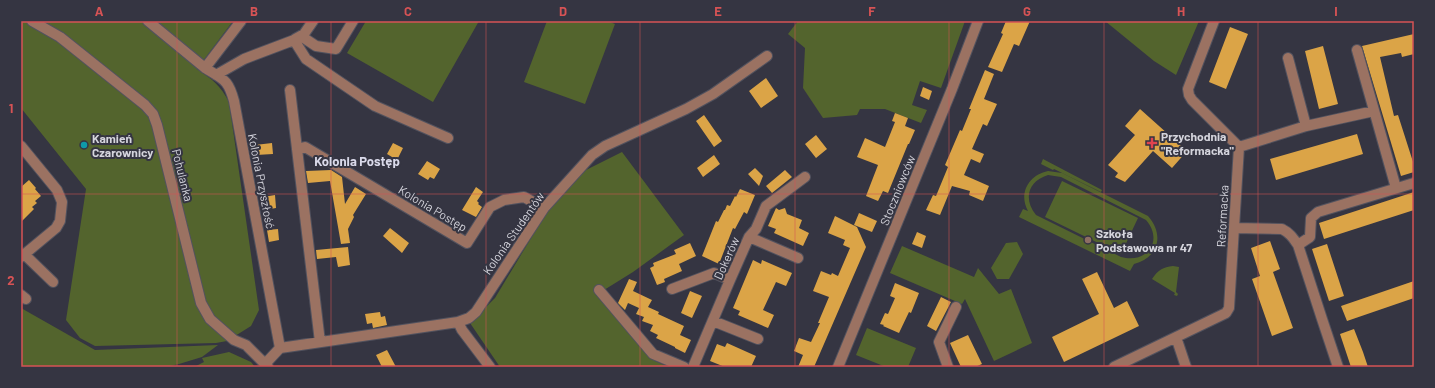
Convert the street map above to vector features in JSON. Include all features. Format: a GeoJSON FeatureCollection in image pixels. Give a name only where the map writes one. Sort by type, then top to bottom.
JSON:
{"type":"FeatureCollection","features":[{"type":"Feature","properties":{"kind":"street","name":"Pohulanka"},"geometry":{"type":"LineString","coordinates":[[32,21],[60,37],[145,105],[153,114],[201,303],[210,319],[234,340],[246,346],[267,366]]}},
{"type":"Feature","properties":{"kind":"street","name":"Kolonia Przyszłość"},"geometry":{"type":"LineString","coordinates":[[148,21],[205,68],[226,82],[230,88],[234,102],[280,348]]}},
{"type":"Feature","properties":{"kind":"street"},"geometry":{"type":"LineString","coordinates":[[205,68],[241,21]]}},
{"type":"Feature","properties":{"kind":"street"},"geometry":{"type":"LineString","coordinates":[[216,75],[244,59],[297,38],[304,34],[313,21]]}},
{"type":"Feature","properties":{"kind":"street"},"geometry":{"type":"LineString","coordinates":[[297,38],[316,46],[336,49],[353,21]]}},
{"type":"Feature","properties":{"kind":"street","name":"Stoczniowców"},"geometry":{"type":"LineString","coordinates":[[838,367],[952,89],[978,21]]}},
{"type":"Feature","properties":{"kind":"street"},"geometry":{"type":"LineString","coordinates":[[1214,21],[1188,89],[1192,100],[1239,147],[1306,126],[1374,111]]}},
{"type":"Feature","properties":{"kind":"street"},"geometry":{"type":"LineString","coordinates":[[297,38],[306,59],[375,106],[448,138]]}},
{"type":"Feature","properties":{"kind":"street"},"geometry":{"type":"LineString","coordinates":[[1357,50],[1396,188]]}},
{"type":"Feature","properties":{"kind":"street","name":"Kolonia Studentów"},"geometry":{"type":"LineString","coordinates":[[280,348],[458,322],[469,318],[476,312],[544,208],[592,155],[605,146],[686,110],[713,94],[767,56]]}},
{"type":"Feature","properties":{"kind":"street"},"geometry":{"type":"LineString","coordinates":[[1288,58],[1306,126]]}},
{"type":"Feature","properties":{"kind":"street"},"geometry":{"type":"LineString","coordinates":[[290,90],[320,342]]}},
{"type":"Feature","properties":{"kind":"street"},"geometry":{"type":"LineString","coordinates":[[21,146],[58,190],[62,202],[60,221],[56,228],[23,256],[53,282]]}},
{"type":"Feature","properties":{"kind":"street","name":"Kolonia Postęp"},"geometry":{"type":"LineString","coordinates":[[297,149],[305,147],[467,243],[490,207],[504,200],[524,196],[544,208]]}},
{"type":"Feature","properties":{"kind":"street","name":"Reformacka"},"geometry":{"type":"LineString","coordinates":[[1114,367],[1226,313],[1229,308],[1239,147]]}},
{"type":"Feature","properties":{"kind":"street","name":"Dokerów"},"geometry":{"type":"LineString","coordinates":[[693,367],[749,237],[756,230],[766,206],[805,177]]}},
{"type":"Feature","properties":{"kind":"street"},"geometry":{"type":"LineString","coordinates":[[1298,245],[1310,237],[1311,218],[1318,212],[1414,183]]}},
{"type":"Feature","properties":{"kind":"street"},"geometry":{"type":"LineString","coordinates":[[1234,228],[1282,229],[1288,232],[1298,245],[1338,367]]}},
{"type":"Feature","properties":{"kind":"street"},"geometry":{"type":"LineString","coordinates":[[749,237],[798,258]]}},
{"type":"Feature","properties":{"kind":"street"},"geometry":{"type":"LineString","coordinates":[[672,289],[714,273],[730,280]]}},
{"type":"Feature","properties":{"kind":"street"},"geometry":{"type":"LineString","coordinates":[[599,290],[653,354],[684,367]]}},
{"type":"Feature","properties":{"kind":"street"},"geometry":{"type":"LineString","coordinates":[[948,367],[939,342],[956,307]]}},
{"type":"Feature","properties":{"kind":"street"},"geometry":{"type":"LineString","coordinates":[[713,321],[758,339]]}},
{"type":"Feature","properties":{"kind":"street"},"geometry":{"type":"LineString","coordinates":[[458,322],[462,330],[490,367]]}},
{"type":"Feature","properties":{"kind":"street"},"geometry":{"type":"LineString","coordinates":[[1176,337],[1186,367]]}},
{"type":"Feature","properties":{"kind":"street"},"geometry":{"type":"LineString","coordinates":[[267,366],[280,348]]}},
{"type":"Feature","properties":{"kind":"green space"},"geometry":{"type":"Polygon","coordinates":[[[21,21],[233,21],[197,69],[216,83],[229,102],[259,310],[251,326],[227,341],[216,343],[95,346],[80,338],[66,320],[86,189],[21,108],[21,21]]]}},
{"type":"Feature","properties":{"kind":"green space"},"geometry":{"type":"Polygon","coordinates":[[[366,21],[479,21],[433,102],[347,53],[366,21]]]}},
{"type":"Feature","properties":{"kind":"green space"},"geometry":{"type":"Polygon","coordinates":[[[547,21],[607,21],[615,24],[585,104],[524,82],[547,21]]]}},
{"type":"Feature","properties":{"kind":"green space"},"geometry":{"type":"Polygon","coordinates":[[[798,21],[965,21],[941,88],[920,81],[912,105],[927,110],[921,123],[885,109],[860,109],[857,115],[823,118],[803,88],[805,48],[788,34],[798,21]]]}},
{"type":"Feature","properties":{"kind":"green space"},"geometry":{"type":"Polygon","coordinates":[[[1105,21],[1199,21],[1176,75],[1154,61],[1105,21]]]}},
{"type":"Feature","properties":{"kind":"green space"},"geometry":{"type":"Polygon","coordinates":[[[622,152],[684,235],[633,272],[596,295],[655,361],[669,367],[500,367],[470,323],[495,298],[557,195],[578,174],[622,152]]]}},
{"type":"Feature","properties":{"kind":"green space"},"geometry":{"type":"Polygon","coordinates":[[[1043,159],[1102,190],[1101,192],[1041,164],[1043,159]]]}},
{"type":"Feature","properties":{"kind":"green space"},"geometry":{"type":"Polygon","coordinates":[[[1048,171],[1062,173],[1148,216],[1153,223],[1157,238],[1156,245],[1149,257],[1134,264],[1130,271],[1019,217],[1023,209],[1028,211],[1024,198],[1027,186],[1035,176],[1048,171]],[[1048,175],[1041,178],[1032,186],[1029,197],[1032,209],[1036,215],[1121,257],[1138,257],[1145,254],[1150,249],[1153,243],[1153,236],[1151,228],[1146,220],[1061,177],[1048,175]]]}},
{"type":"Feature","properties":{"kind":"green space"},"geometry":{"type":"Polygon","coordinates":[[[1062,181],[1138,218],[1121,254],[1045,217],[1062,181]]]}},
{"type":"Feature","properties":{"kind":"green space"},"geometry":{"type":"Polygon","coordinates":[[[1017,242],[1023,254],[1009,279],[997,279],[991,268],[1006,243],[1017,242]]]}},
{"type":"Feature","properties":{"kind":"green space"},"geometry":{"type":"Polygon","coordinates":[[[902,246],[974,277],[978,268],[999,294],[1011,289],[1032,343],[994,361],[965,299],[962,304],[890,273],[902,246]]]}},
{"type":"Feature","properties":{"kind":"green space"},"geometry":{"type":"Polygon","coordinates":[[[1166,267],[1179,267],[1176,292],[1178,294],[1177,296],[1174,295],[1175,293],[1152,279],[1156,273],[1166,267]]]}},
{"type":"Feature","properties":{"kind":"green space"},"geometry":{"type":"Polygon","coordinates":[[[21,308],[95,350],[218,345],[202,357],[166,367],[21,367],[21,308]]]}},
{"type":"Feature","properties":{"kind":"green space"},"geometry":{"type":"Polygon","coordinates":[[[867,328],[916,348],[908,367],[886,367],[856,355],[867,328]]]}},
{"type":"Feature","properties":{"kind":"green space"},"geometry":{"type":"Polygon","coordinates":[[[229,352],[251,362],[255,367],[194,367],[204,362],[202,358],[229,352]]]}},
{"type":"Feature","properties":{"kind":"building"},"geometry":{"type":"Polygon","coordinates":[[[1006,21],[1030,21],[1019,46],[1014,44],[1002,72],[988,67],[1003,34],[1001,33],[1006,21]]]}},
{"type":"Feature","properties":{"kind":"building"},"geometry":{"type":"Polygon","coordinates":[[[1230,27],[1248,34],[1226,89],[1209,82],[1230,27]]]}},
{"type":"Feature","properties":{"kind":"building"},"geometry":{"type":"Polygon","coordinates":[[[1414,34],[1414,54],[1402,57],[1401,53],[1380,57],[1394,116],[1398,115],[1414,165],[1414,172],[1401,176],[1362,46],[1414,34]]]}},
{"type":"Feature","properties":{"kind":"building"},"geometry":{"type":"Polygon","coordinates":[[[1323,46],[1338,104],[1319,109],[1305,51],[1323,46]]]}},
{"type":"Feature","properties":{"kind":"building"},"geometry":{"type":"Polygon","coordinates":[[[985,70],[994,74],[984,99],[997,104],[987,126],[983,124],[972,149],[984,154],[980,163],[971,159],[964,175],[989,186],[983,201],[969,195],[970,191],[952,186],[940,215],[926,210],[933,195],[936,196],[948,167],[945,165],[960,130],[962,131],[971,109],[969,109],[985,70]]]}},
{"type":"Feature","properties":{"kind":"building"},"geometry":{"type":"Polygon","coordinates":[[[766,78],[778,96],[761,108],[749,91],[766,78]]]}},
{"type":"Feature","properties":{"kind":"building"},"geometry":{"type":"Polygon","coordinates":[[[923,87],[932,91],[929,100],[920,96],[923,87]]]}},
{"type":"Feature","properties":{"kind":"building","name":"Przychodnia \"Reformacka\""},"geometry":{"type":"Polygon","coordinates":[[[1140,109],[1187,151],[1172,168],[1153,151],[1125,182],[1115,177],[1118,173],[1108,165],[1135,135],[1125,126],[1140,109]]]}},
{"type":"Feature","properties":{"kind":"building"},"geometry":{"type":"Polygon","coordinates":[[[895,113],[908,118],[905,126],[915,130],[888,193],[883,191],[878,201],[866,196],[878,165],[857,157],[865,138],[885,147],[895,122],[892,121],[895,113]]]}},
{"type":"Feature","properties":{"kind":"building"},"geometry":{"type":"Polygon","coordinates":[[[704,115],[722,141],[714,147],[696,121],[704,115]]]}},
{"type":"Feature","properties":{"kind":"building"},"geometry":{"type":"Polygon","coordinates":[[[1357,134],[1363,154],[1276,180],[1270,159],[1357,134]]]}},
{"type":"Feature","properties":{"kind":"building"},"geometry":{"type":"Polygon","coordinates":[[[816,135],[827,149],[816,158],[805,144],[816,135]]]}},
{"type":"Feature","properties":{"kind":"building"},"geometry":{"type":"Polygon","coordinates":[[[272,143],[273,154],[256,155],[255,145],[272,143]]]}},
{"type":"Feature","properties":{"kind":"building"},"geometry":{"type":"Polygon","coordinates":[[[393,143],[403,148],[397,160],[387,154],[393,143]]]}},
{"type":"Feature","properties":{"kind":"building"},"geometry":{"type":"Polygon","coordinates":[[[714,155],[720,164],[703,177],[697,168],[714,155]]]}},
{"type":"Feature","properties":{"kind":"building"},"geometry":{"type":"Polygon","coordinates":[[[427,161],[440,169],[434,179],[430,177],[428,180],[418,174],[427,161]]]}},
{"type":"Feature","properties":{"kind":"building"},"geometry":{"type":"Polygon","coordinates":[[[755,168],[763,176],[759,186],[748,174],[755,168]]]}},
{"type":"Feature","properties":{"kind":"building"},"geometry":{"type":"Polygon","coordinates":[[[331,170],[342,177],[345,204],[355,187],[366,194],[353,215],[354,217],[348,229],[350,243],[341,244],[330,181],[308,183],[306,171],[331,170]]]}},
{"type":"Feature","properties":{"kind":"building"},"geometry":{"type":"Polygon","coordinates":[[[785,170],[792,177],[772,193],[766,186],[785,170]]]}},
{"type":"Feature","properties":{"kind":"building"},"geometry":{"type":"Polygon","coordinates":[[[29,180],[41,196],[35,201],[37,203],[32,207],[34,209],[21,222],[21,187],[29,180]]]}},
{"type":"Feature","properties":{"kind":"building"},"geometry":{"type":"Polygon","coordinates":[[[476,187],[483,192],[477,201],[482,207],[476,217],[462,210],[476,187]]]}},
{"type":"Feature","properties":{"kind":"building"},"geometry":{"type":"Polygon","coordinates":[[[740,189],[755,195],[747,214],[744,212],[735,229],[733,228],[719,264],[702,256],[716,221],[718,222],[727,205],[730,206],[740,189]]]}},
{"type":"Feature","properties":{"kind":"building"},"geometry":{"type":"Polygon","coordinates":[[[1414,192],[1414,210],[1324,239],[1319,223],[1414,192]]]}},
{"type":"Feature","properties":{"kind":"building"},"geometry":{"type":"Polygon","coordinates":[[[275,195],[276,208],[265,210],[263,197],[275,195]]]}},
{"type":"Feature","properties":{"kind":"building"},"geometry":{"type":"Polygon","coordinates":[[[776,208],[779,210],[785,208],[787,214],[802,220],[799,228],[809,233],[803,246],[774,233],[776,229],[768,226],[776,208]]]}},
{"type":"Feature","properties":{"kind":"building"},"geometry":{"type":"Polygon","coordinates":[[[859,213],[877,221],[872,232],[854,225],[859,213]]]}},
{"type":"Feature","properties":{"kind":"building"},"geometry":{"type":"Polygon","coordinates":[[[835,216],[857,227],[866,247],[814,367],[798,367],[803,355],[794,351],[799,338],[811,342],[820,323],[818,323],[829,297],[813,291],[821,271],[838,276],[850,248],[843,245],[845,240],[828,233],[835,216]]]}},
{"type":"Feature","properties":{"kind":"building"},"geometry":{"type":"Polygon","coordinates":[[[390,228],[409,243],[402,253],[383,236],[390,228]]]}},
{"type":"Feature","properties":{"kind":"building"},"geometry":{"type":"Polygon","coordinates":[[[278,229],[279,240],[269,242],[267,230],[278,229]]]}},
{"type":"Feature","properties":{"kind":"building"},"geometry":{"type":"Polygon","coordinates":[[[917,232],[926,236],[922,248],[912,244],[917,232]]]}},
{"type":"Feature","properties":{"kind":"building"},"geometry":{"type":"Polygon","coordinates":[[[1270,241],[1280,269],[1273,272],[1293,328],[1272,336],[1252,279],[1260,276],[1251,248],[1270,241]]]}},
{"type":"Feature","properties":{"kind":"building"},"geometry":{"type":"Polygon","coordinates":[[[690,243],[696,256],[679,264],[682,271],[664,279],[665,282],[657,285],[650,268],[654,266],[653,263],[676,254],[674,250],[690,243]]]}},
{"type":"Feature","properties":{"kind":"building"},"geometry":{"type":"Polygon","coordinates":[[[1327,244],[1344,296],[1329,301],[1312,249],[1327,244]]]}},
{"type":"Feature","properties":{"kind":"building"},"geometry":{"type":"Polygon","coordinates":[[[348,247],[350,265],[338,267],[336,257],[317,259],[316,250],[348,247]]]}},
{"type":"Feature","properties":{"kind":"building"},"geometry":{"type":"Polygon","coordinates":[[[753,260],[761,264],[762,260],[792,273],[786,286],[776,282],[763,310],[774,315],[768,328],[738,315],[740,311],[733,308],[753,260]]]}},
{"type":"Feature","properties":{"kind":"building"},"geometry":{"type":"Polygon","coordinates":[[[1097,272],[1114,308],[1127,301],[1139,326],[1064,362],[1052,337],[1099,314],[1082,279],[1097,272]]]}},
{"type":"Feature","properties":{"kind":"building"},"geometry":{"type":"Polygon","coordinates":[[[629,279],[637,282],[633,291],[652,300],[648,307],[659,312],[658,314],[684,326],[680,335],[691,340],[685,353],[656,338],[658,335],[650,331],[653,325],[642,321],[644,317],[636,314],[639,308],[628,303],[625,310],[618,303],[629,279]]]}},
{"type":"Feature","properties":{"kind":"building"},"geometry":{"type":"Polygon","coordinates":[[[1414,281],[1414,298],[1347,321],[1341,306],[1414,281]]]}},
{"type":"Feature","properties":{"kind":"building"},"geometry":{"type":"Polygon","coordinates":[[[895,283],[919,293],[911,313],[909,312],[899,333],[880,324],[885,313],[888,314],[895,298],[890,296],[895,283]]]}},
{"type":"Feature","properties":{"kind":"building"},"geometry":{"type":"Polygon","coordinates":[[[690,291],[702,296],[692,318],[681,313],[690,291]]]}},
{"type":"Feature","properties":{"kind":"building"},"geometry":{"type":"Polygon","coordinates":[[[941,297],[951,302],[936,331],[927,326],[941,297]]]}},
{"type":"Feature","properties":{"kind":"building"},"geometry":{"type":"Polygon","coordinates":[[[380,312],[381,317],[385,316],[387,325],[373,328],[372,323],[367,324],[365,314],[380,312]]]}},
{"type":"Feature","properties":{"kind":"building"},"geometry":{"type":"Polygon","coordinates":[[[1354,329],[1368,367],[1351,367],[1340,334],[1354,329]]]}},
{"type":"Feature","properties":{"kind":"building"},"geometry":{"type":"Polygon","coordinates":[[[968,335],[982,364],[975,367],[961,367],[950,343],[968,335]]]}},
{"type":"Feature","properties":{"kind":"building"},"geometry":{"type":"Polygon","coordinates":[[[727,343],[756,356],[751,367],[725,367],[710,361],[717,344],[725,347],[727,343]]]}},
{"type":"Feature","properties":{"kind":"building"},"geometry":{"type":"Polygon","coordinates":[[[387,350],[396,367],[382,367],[376,355],[387,350]]]}},
{"type":"Feature","properties":{"kind":"place","name":"Przychodnia \"Reformacka\""},"geometry":{"type":"Point","coordinates":[1152,143]}},
{"type":"Feature","properties":{"kind":"place","name":"Kamień Czarownicy"},"geometry":{"type":"Point","coordinates":[84,145]}},
{"type":"Feature","properties":{"kind":"place","name":"Szkoła Podstawowa nr 47"},"geometry":{"type":"Point","coordinates":[1088,240]}},
{"type":"Feature","properties":{"kind":"district","name":"Kolonia Postęp"},"geometry":{"type":"Point","coordinates":[357,161]}}]}
